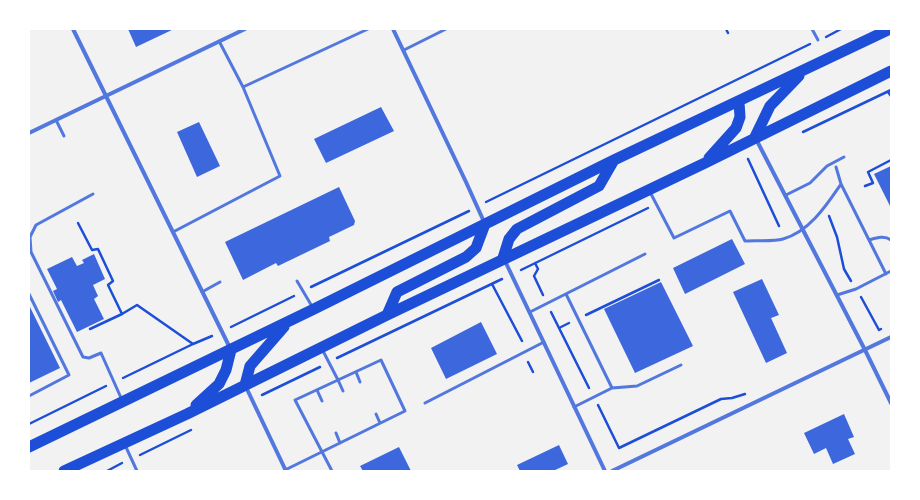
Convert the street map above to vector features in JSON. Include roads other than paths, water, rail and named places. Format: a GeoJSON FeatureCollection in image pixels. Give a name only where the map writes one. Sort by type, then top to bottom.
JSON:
{"type":"FeatureCollection","features":[{"type":"Feature","properties":{"kind":"highway"},"geometry":{"type":"LineString","coordinates":[[29,447],[231,350],[614,160],[739,102],[890,29]]}},
{"type":"Feature","properties":{"kind":"highway"},"geometry":{"type":"LineString","coordinates":[[755,137],[770,106],[805,70]]}},
{"type":"Feature","properties":{"kind":"highway"},"geometry":{"type":"LineString","coordinates":[[64,471],[187,414],[503,258],[705,162],[891,70]]}},
{"type":"Feature","properties":{"kind":"highway"},"geometry":{"type":"LineString","coordinates":[[705,162],[736,128],[740,117],[739,102]]}},
{"type":"Feature","properties":{"kind":"highway"},"geometry":{"type":"LineString","coordinates":[[503,258],[509,239],[516,229],[599,186],[614,160]]}},
{"type":"Feature","properties":{"kind":"highway"},"geometry":{"type":"LineString","coordinates":[[387,315],[397,292],[466,257],[476,248],[485,224]]}},
{"type":"Feature","properties":{"kind":"highway"},"geometry":{"type":"LineString","coordinates":[[245,385],[250,366],[288,322]]}},
{"type":"Feature","properties":{"kind":"highway"},"geometry":{"type":"LineString","coordinates":[[187,414],[219,384],[226,370],[231,350]]}},
{"type":"Feature","properties":{"kind":"street"},"geometry":{"type":"LineString","coordinates":[[73,29],[231,350]]}},
{"type":"Feature","properties":{"kind":"street"},"geometry":{"type":"LineString","coordinates":[[29,133],[244,29]]}},
{"type":"Feature","properties":{"kind":"street"},"geometry":{"type":"LineString","coordinates":[[393,29],[478,206],[485,224]]}},
{"type":"Feature","properties":{"kind":"street"},"geometry":{"type":"LineString","coordinates":[[755,137],[891,403]]}},
{"type":"Feature","properties":{"kind":"street"},"geometry":{"type":"LineString","coordinates":[[503,258],[512,274],[605,471]]}},
{"type":"Feature","properties":{"kind":"street"},"geometry":{"type":"LineString","coordinates":[[612,471],[891,337]]}},
{"type":"Feature","properties":{"kind":"street"},"geometry":{"type":"LineString","coordinates":[[245,385],[285,471]]}},
{"type":"Feature","properties":{"kind":"lane"},"geometry":{"type":"LineString","coordinates":[[243,87],[368,29]]}},
{"type":"Feature","properties":{"kind":"lane"},"geometry":{"type":"LineString","coordinates":[[404,50],[446,29]]}},
{"type":"Feature","properties":{"kind":"lane"},"geometry":{"type":"LineString","coordinates":[[812,29],[818,40]]}},
{"type":"Feature","properties":{"kind":"lane"},"geometry":{"type":"LineString","coordinates":[[173,232],[280,176],[243,87],[219,41]]}},
{"type":"Feature","properties":{"kind":"lane"},"geometry":{"type":"LineString","coordinates":[[56,120],[64,136]]}},
{"type":"Feature","properties":{"kind":"lane"},"geometry":{"type":"LineString","coordinates":[[786,195],[810,183],[827,166],[844,157]]}},
{"type":"Feature","properties":{"kind":"lane"},"geometry":{"type":"LineString","coordinates":[[836,167],[841,184],[886,274]]}},
{"type":"Feature","properties":{"kind":"lane"},"geometry":{"type":"LineString","coordinates":[[648,189],[674,238],[730,211],[745,241],[782,240],[803,230],[823,208],[841,184]]}},
{"type":"Feature","properties":{"kind":"lane"},"geometry":{"type":"LineString","coordinates":[[93,194],[36,225],[30,237],[31,252],[84,357],[89,358],[101,353],[122,402]]}},
{"type":"Feature","properties":{"kind":"lane"},"geometry":{"type":"LineString","coordinates":[[869,240],[880,237],[889,238],[891,240]]}},
{"type":"Feature","properties":{"kind":"lane"},"geometry":{"type":"LineString","coordinates":[[530,312],[645,254]]}},
{"type":"Feature","properties":{"kind":"lane"},"geometry":{"type":"LineString","coordinates":[[837,295],[856,289],[891,271]]}},
{"type":"Feature","properties":{"kind":"lane"},"geometry":{"type":"LineString","coordinates":[[297,281],[314,309]]}},
{"type":"Feature","properties":{"kind":"lane"},"geometry":{"type":"LineString","coordinates":[[202,292],[220,282]]}},
{"type":"Feature","properties":{"kind":"lane"},"geometry":{"type":"LineString","coordinates":[[29,294],[69,375],[29,396]]}},
{"type":"Feature","properties":{"kind":"lane"},"geometry":{"type":"LineString","coordinates":[[566,294],[612,388]]}},
{"type":"Feature","properties":{"kind":"lane"},"geometry":{"type":"LineString","coordinates":[[425,403],[544,342]]}},
{"type":"Feature","properties":{"kind":"lane"},"geometry":{"type":"LineString","coordinates":[[321,347],[343,391]]}},
{"type":"Feature","properties":{"kind":"lane"},"geometry":{"type":"LineString","coordinates":[[285,471],[322,452],[405,411],[381,360],[295,400],[322,452],[332,471]]}},
{"type":"Feature","properties":{"kind":"lane"},"geometry":{"type":"LineString","coordinates":[[574,407],[612,388],[637,386],[682,365]]}},
{"type":"Feature","properties":{"kind":"lane"},"geometry":{"type":"LineString","coordinates":[[356,372],[360,382]]}},
{"type":"Feature","properties":{"kind":"lane"},"geometry":{"type":"LineString","coordinates":[[317,390],[322,401]]}},
{"type":"Feature","properties":{"kind":"lane"},"geometry":{"type":"LineString","coordinates":[[376,414],[380,423]]}},
{"type":"Feature","properties":{"kind":"lane"},"geometry":{"type":"LineString","coordinates":[[336,433],[340,443]]}},
{"type":"Feature","properties":{"kind":"lane"},"geometry":{"type":"LineString","coordinates":[[124,443],[137,471]]}}]}
